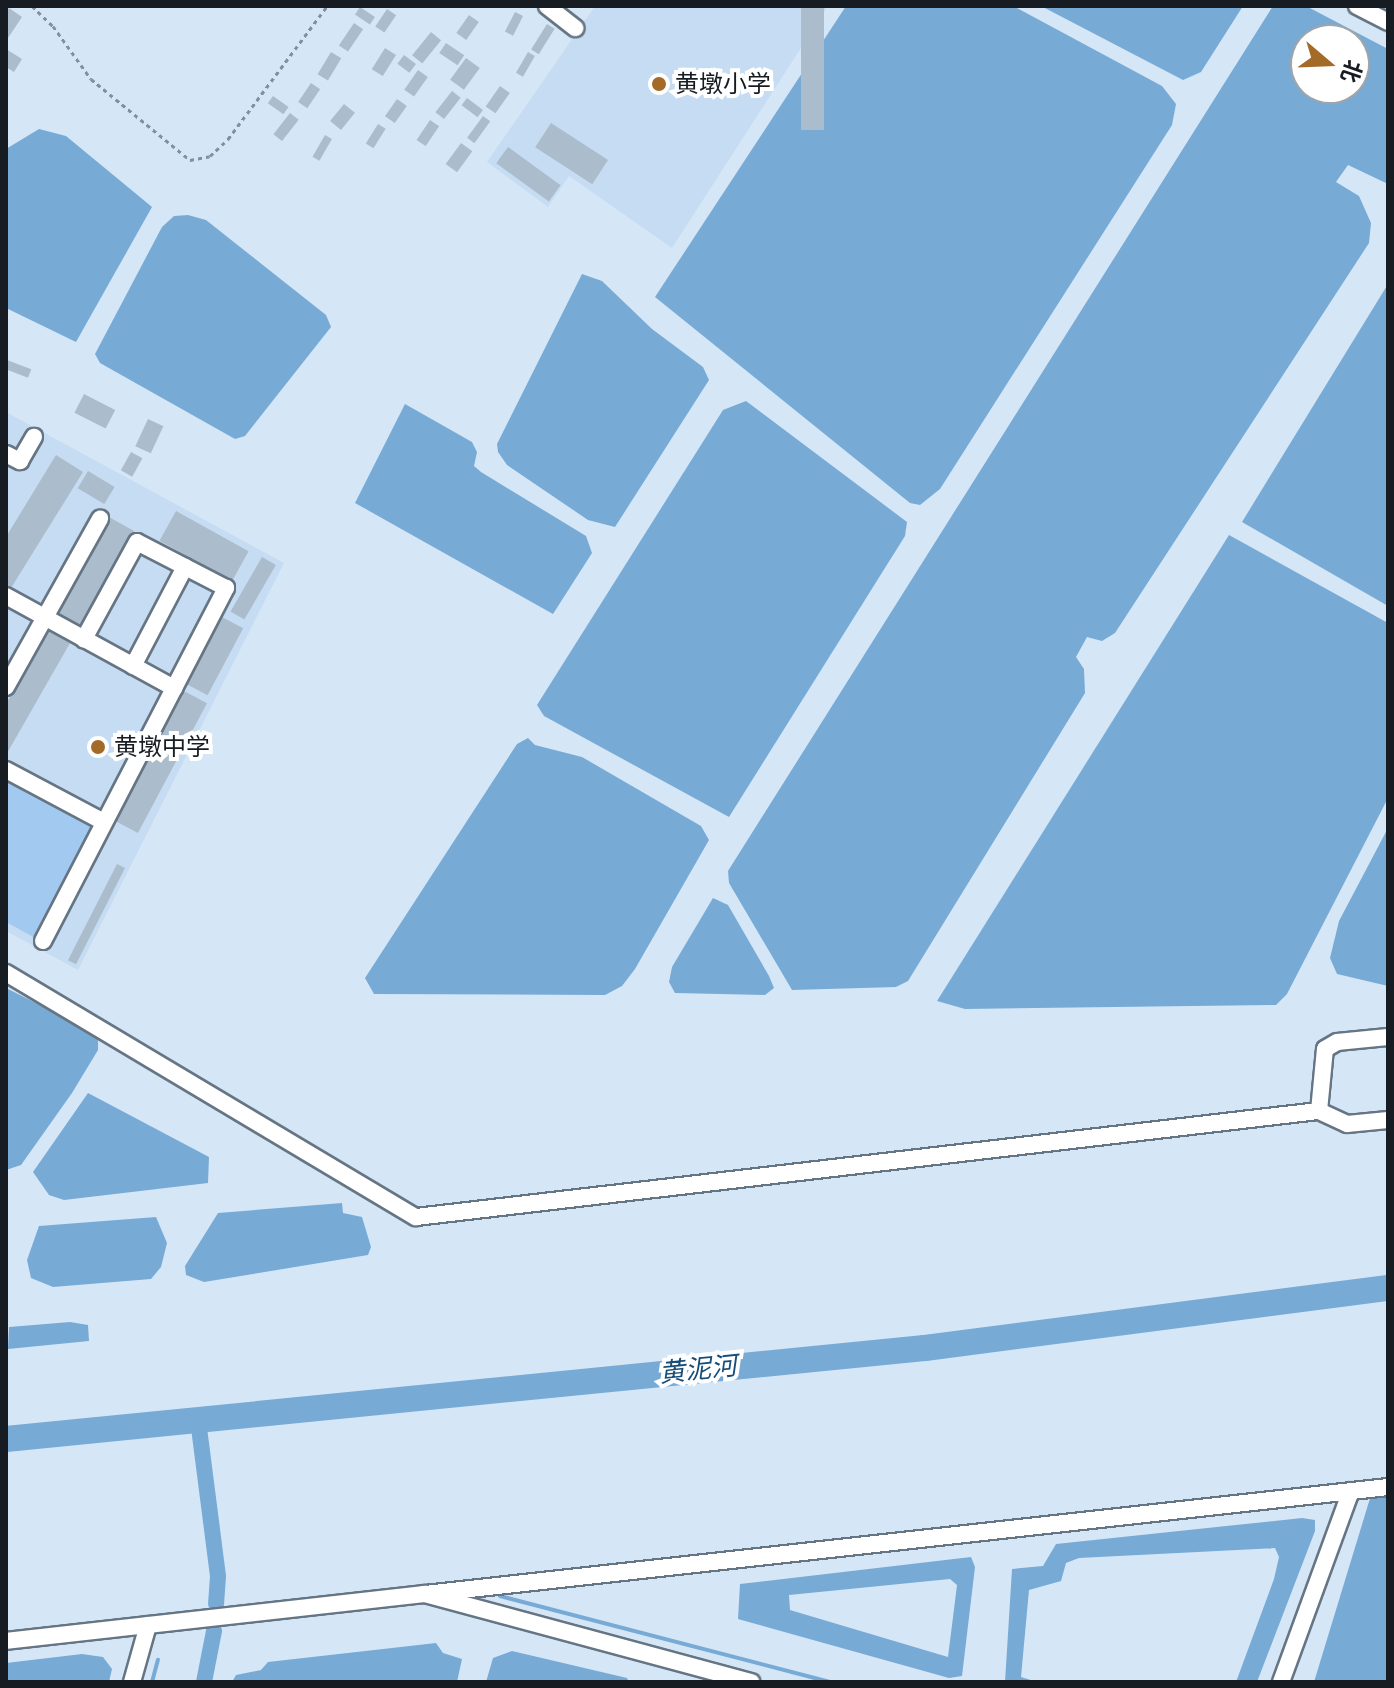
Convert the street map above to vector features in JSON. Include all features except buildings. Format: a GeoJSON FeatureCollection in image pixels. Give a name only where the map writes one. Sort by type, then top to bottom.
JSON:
{"type":"FeatureCollection","features":[{"type":"Feature","properties":{"kind":"street"},"geometry":{"type":"LineString","coordinates":[[547,6],[575,28]]}},
{"type":"Feature","properties":{"kind":"street"},"geometry":{"type":"LineString","coordinates":[[1357,6],[1388,22]]}},
{"type":"Feature","properties":{"kind":"street"},"geometry":{"type":"LineString","coordinates":[[6,454],[20,461],[34,437]]}},
{"type":"Feature","properties":{"kind":"street"},"geometry":{"type":"LineString","coordinates":[[7,683],[100,519]]}},
{"type":"Feature","properties":{"kind":"street"},"geometry":{"type":"LineString","coordinates":[[43,941],[226,588],[137,542],[84,639]]}},
{"type":"Feature","properties":{"kind":"street"},"geometry":{"type":"LineString","coordinates":[[133,666],[185,567]]}},
{"type":"Feature","properties":{"kind":"street"},"geometry":{"type":"LineString","coordinates":[[6,596],[174,688]]}},
{"type":"Feature","properties":{"kind":"street"},"geometry":{"type":"LineString","coordinates":[[6,770],[104,822]]}},
{"type":"Feature","properties":{"kind":"street"},"geometry":{"type":"LineString","coordinates":[[6,973],[416,1217],[1319,1111],[1347,1124],[1388,1120]]}},
{"type":"Feature","properties":{"kind":"street"},"geometry":{"type":"LineString","coordinates":[[1319,1111],[1325,1049],[1337,1042],[1388,1037]]}},
{"type":"Feature","properties":{"kind":"street"},"geometry":{"type":"LineString","coordinates":[[6,1641],[1388,1487]]}},
{"type":"Feature","properties":{"kind":"street"},"geometry":{"type":"LineString","coordinates":[[1281,1682],[1351,1491]]}},
{"type":"Feature","properties":{"kind":"street"},"geometry":{"type":"LineString","coordinates":[[425,1594],[751,1682]]}},
{"type":"Feature","properties":{"kind":"street"},"geometry":{"type":"LineString","coordinates":[[132,1682],[148,1625]]}},
{"type":"Feature","properties":{"kind":"path"},"geometry":{"type":"LineString","coordinates":[[32,6],[91,79],[190,160],[210,156],[228,139],[327,6]]}},
{"type":"Feature","properties":{"kind":"shaded area","name":"黄墩小学"},"geometry":{"type":"Polygon","coordinates":[[[595,6],[828,6],[672,248],[569,176],[548,207],[487,162],[595,6]]]}},
{"type":"Feature","properties":{"kind":"shaded area"},"geometry":{"type":"Polygon","coordinates":[[[846,6],[1013,6],[1162,86],[1176,104],[1172,125],[940,489],[920,505],[910,503],[655,297],[846,6]]]}},
{"type":"Feature","properties":{"kind":"shaded area"},"geometry":{"type":"Polygon","coordinates":[[[1041,6],[1243,6],[1201,72],[1183,80],[1041,6]]]}},
{"type":"Feature","properties":{"kind":"shaded area"},"geometry":{"type":"Polygon","coordinates":[[[1273,6],[1306,6],[1340,24],[1290,24],[1290,104],[1370,104],[1370,40],[1388,49],[1388,184],[1348,165],[1336,182],[1359,196],[1371,223],[1369,243],[1115,633],[1102,641],[1087,637],[1076,657],[1084,669],[1085,693],[908,981],[896,987],[792,990],[729,883],[728,871],[1273,6]]]}},
{"type":"Feature","properties":{"kind":"shaded area"},"geometry":{"type":"Polygon","coordinates":[[[39,129],[66,136],[152,207],[76,342],[6,308],[6,149],[39,129]]]}},
{"type":"Feature","properties":{"kind":"shaded area"},"geometry":{"type":"Polygon","coordinates":[[[188,215],[206,220],[326,315],[331,327],[245,436],[235,439],[100,363],[95,354],[162,227],[174,216],[188,215]]]}},
{"type":"Feature","properties":{"kind":"shaded area"},"geometry":{"type":"Polygon","coordinates":[[[582,274],[602,281],[652,329],[703,367],[709,380],[615,527],[588,520],[507,465],[498,452],[497,444],[582,274]]]}},
{"type":"Feature","properties":{"kind":"shaded area"},"geometry":{"type":"Polygon","coordinates":[[[1388,284],[1388,606],[1242,522],[1388,284]]]}},
{"type":"Feature","properties":{"kind":"shaded area"},"geometry":{"type":"Polygon","coordinates":[[[746,401],[907,522],[905,536],[729,817],[544,716],[537,705],[723,410],[746,401]]]}},
{"type":"Feature","properties":{"kind":"shaded area"},"geometry":{"type":"Polygon","coordinates":[[[405,404],[472,442],[477,452],[474,466],[481,472],[586,536],[592,553],[553,614],[355,503],[405,404]]]}},
{"type":"Feature","properties":{"kind":"shaded area","name":"黄墩中学"},"geometry":{"type":"Polygon","coordinates":[[[6,412],[284,563],[78,970],[6,931],[6,412]]]}},
{"type":"Feature","properties":{"kind":"shaded area"},"geometry":{"type":"Polygon","coordinates":[[[1229,535],[1388,623],[1388,798],[1287,994],[1276,1005],[965,1009],[937,1001],[1229,535]]]}},
{"type":"Feature","properties":{"kind":"shaded area"},"geometry":{"type":"Polygon","coordinates":[[[528,738],[535,745],[582,757],[701,826],[709,840],[635,969],[622,986],[605,995],[374,994],[365,978],[517,744],[528,738]]]}},
{"type":"Feature","properties":{"kind":"shaded area"},"geometry":{"type":"Polygon","coordinates":[[[6,777],[95,824],[37,939],[6,922],[6,777]]]}},
{"type":"Feature","properties":{"kind":"shaded area"},"geometry":{"type":"Polygon","coordinates":[[[1388,828],[1388,986],[1337,974],[1330,958],[1339,921],[1388,828]]]}},
{"type":"Feature","properties":{"kind":"shaded area"},"geometry":{"type":"Polygon","coordinates":[[[713,898],[728,905],[769,976],[774,988],[765,995],[675,993],[669,982],[672,967],[713,898]]]}},
{"type":"Feature","properties":{"kind":"shaded area"},"geometry":{"type":"Polygon","coordinates":[[[6,988],[98,1034],[98,1050],[21,1165],[6,1170],[6,988]]]}},
{"type":"Feature","properties":{"kind":"shaded area"},"geometry":{"type":"Polygon","coordinates":[[[88,1093],[209,1157],[208,1183],[64,1200],[49,1195],[33,1172],[88,1093]]]}},
{"type":"Feature","properties":{"kind":"shaded area"},"geometry":{"type":"Polygon","coordinates":[[[342,1203],[343,1213],[362,1217],[371,1247],[368,1255],[204,1282],[186,1275],[185,1266],[218,1213],[342,1203]]]}},
{"type":"Feature","properties":{"kind":"shaded area"},"geometry":{"type":"Polygon","coordinates":[[[156,1217],[167,1243],[161,1267],[151,1279],[53,1287],[31,1278],[27,1260],[39,1226],[156,1217]]]}},
{"type":"Feature","properties":{"kind":"shaded area"},"geometry":{"type":"Polygon","coordinates":[[[70,1322],[88,1325],[89,1341],[8,1349],[9,1327],[70,1322]]]}},
{"type":"Feature","properties":{"kind":"shaded area"},"geometry":{"type":"Polygon","coordinates":[[[1388,1494],[1388,1682],[1314,1682],[1371,1495],[1388,1494]]]}},
{"type":"Feature","properties":{"kind":"shaded area"},"geometry":{"type":"Polygon","coordinates":[[[1302,1518],[1315,1520],[1315,1531],[1257,1682],[1236,1682],[1274,1579],[1279,1557],[1275,1548],[1079,1558],[1066,1563],[1061,1581],[1029,1590],[1021,1677],[1037,1682],[1005,1682],[1012,1569],[1043,1566],[1056,1544],[1302,1518]]]}},
{"type":"Feature","properties":{"kind":"shaded area"},"geometry":{"type":"Polygon","coordinates":[[[971,1557],[975,1567],[962,1676],[949,1678],[738,1619],[740,1584],[971,1557]],[[950,1579],[789,1595],[790,1610],[948,1657],[957,1585],[950,1579]]]}},
{"type":"Feature","properties":{"kind":"shaded area"},"geometry":{"type":"Polygon","coordinates":[[[436,1643],[443,1653],[462,1659],[457,1682],[232,1682],[236,1675],[261,1670],[268,1662],[436,1643]]]}},
{"type":"Feature","properties":{"kind":"shaded area"},"geometry":{"type":"Polygon","coordinates":[[[512,1651],[627,1678],[629,1682],[486,1682],[493,1658],[512,1651]]]}},
{"type":"Feature","properties":{"kind":"shaded area"},"geometry":{"type":"Polygon","coordinates":[[[82,1654],[103,1657],[112,1669],[109,1682],[6,1682],[6,1663],[82,1654]]]}},
{"type":"Feature","properties":{"kind":"waterway","name":"黄泥河"},"geometry":{"type":"LineString","coordinates":[[6,1439],[925,1348],[1388,1288]]}},
{"type":"Feature","properties":{"kind":"waterway"},"geometry":{"type":"LineString","coordinates":[[198,1420],[218,1576],[216,1604]]}},
{"type":"Feature","properties":{"kind":"waterway"},"geometry":{"type":"LineString","coordinates":[[500,1596],[829,1682]]}},
{"type":"Feature","properties":{"kind":"waterway"},"geometry":{"type":"LineString","coordinates":[[204,1682],[214,1631]]}},
{"type":"Feature","properties":{"kind":"waterway"},"geometry":{"type":"LineString","coordinates":[[152,1682],[158,1660]]}},
{"type":"Feature","properties":{"kind":"place","name":"黄墩小学"},"geometry":{"type":"Point","coordinates":[659,84]}},
{"type":"Feature","properties":{"kind":"place","name":"黄墩中学"},"geometry":{"type":"Point","coordinates":[98,747]}}]}
